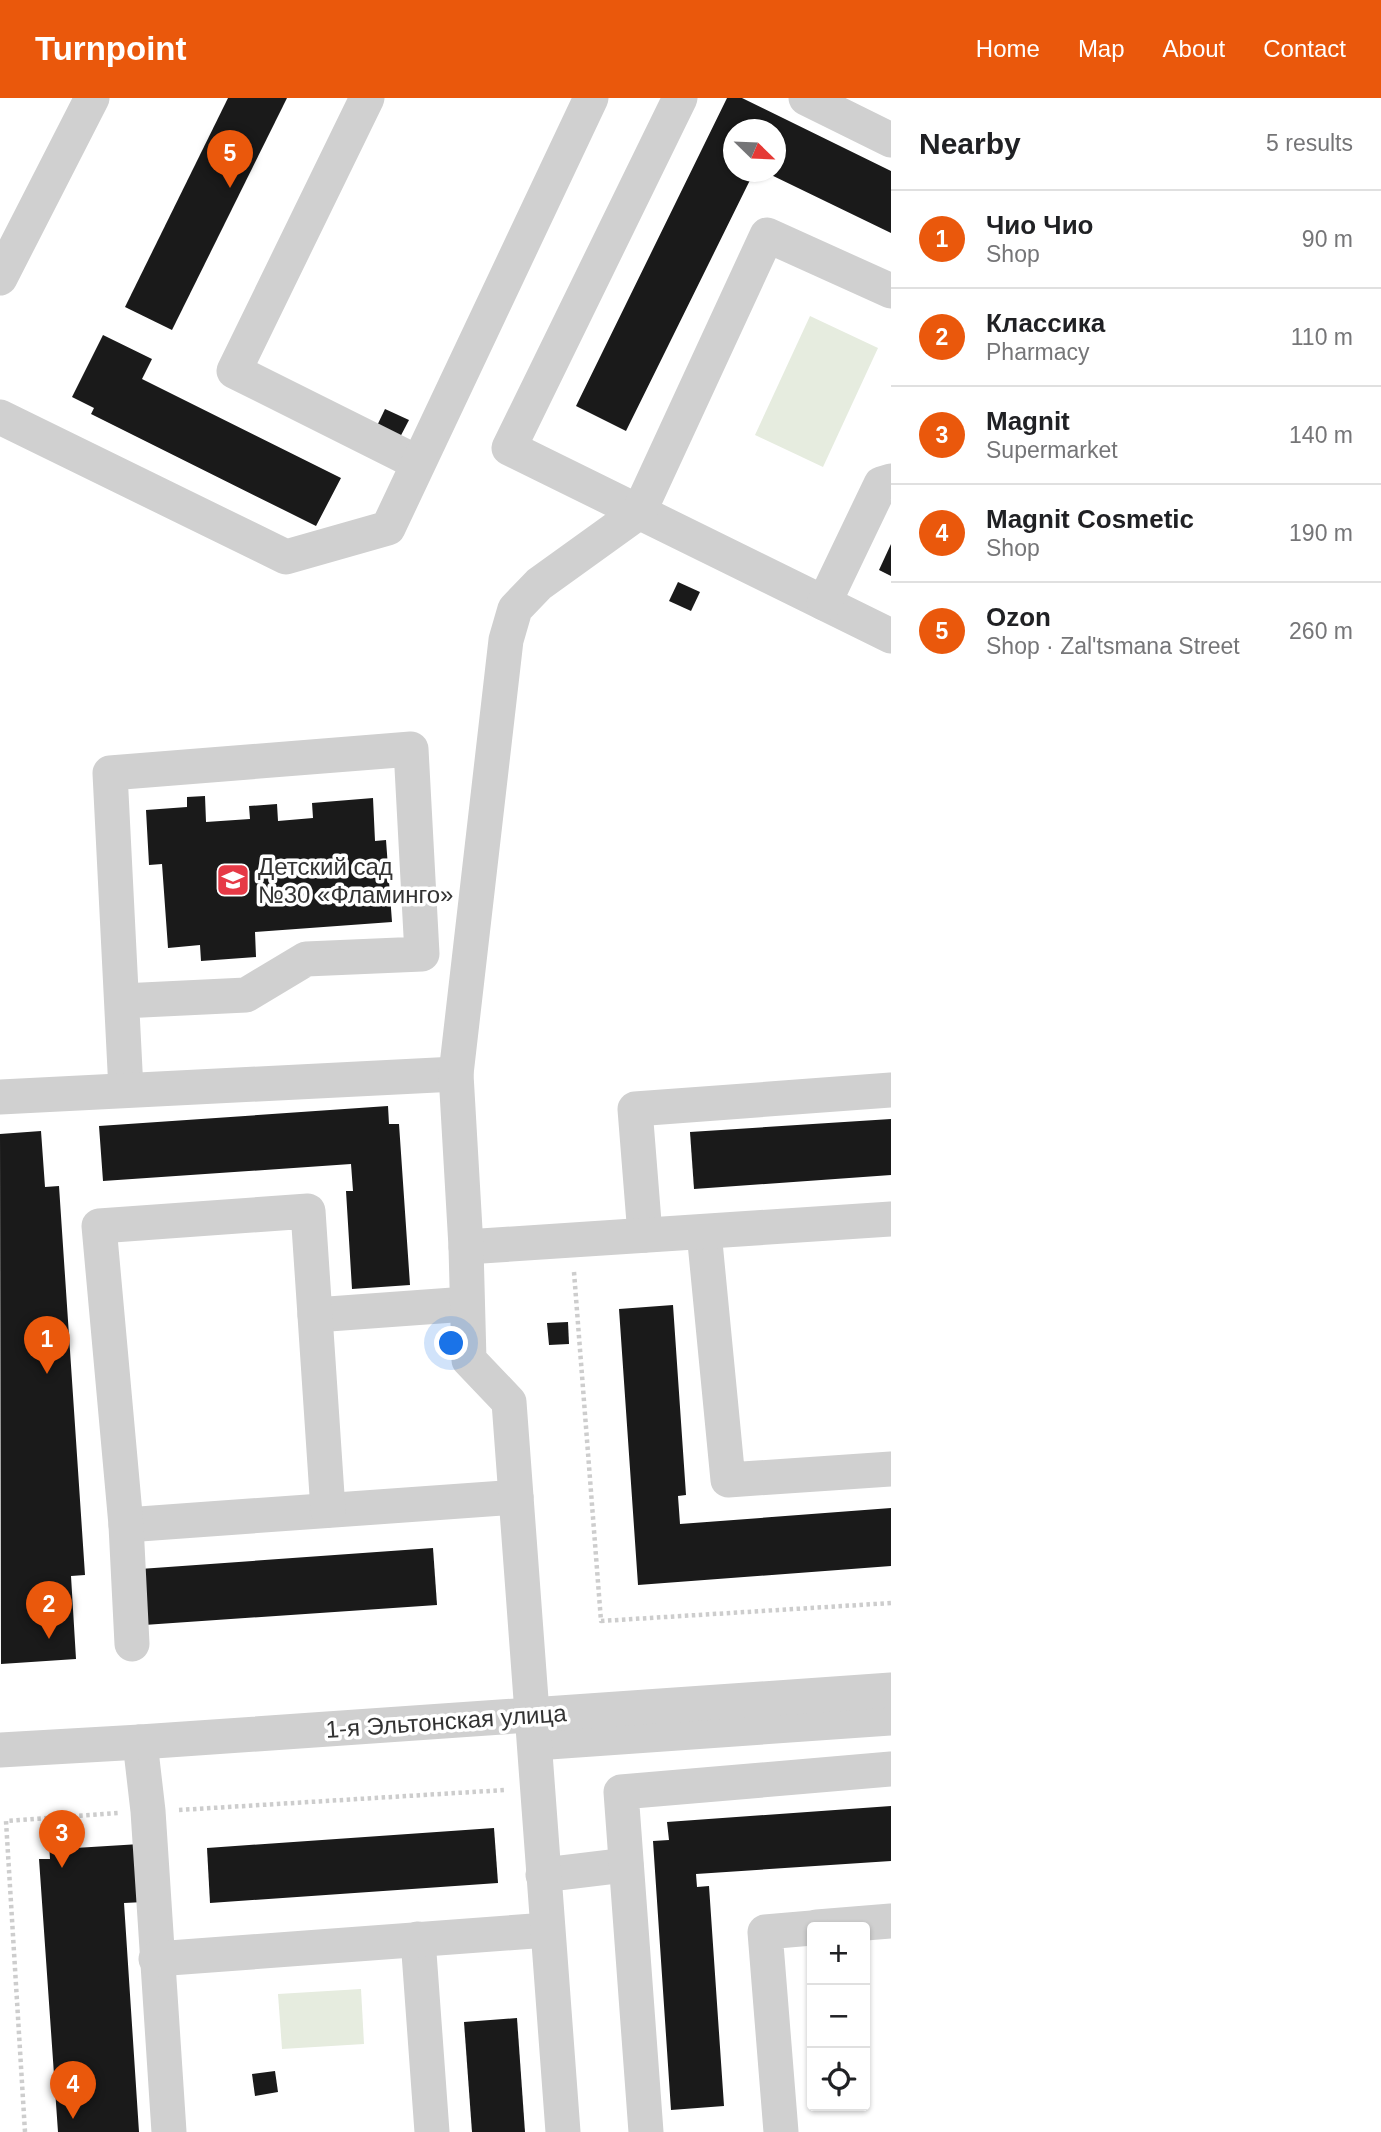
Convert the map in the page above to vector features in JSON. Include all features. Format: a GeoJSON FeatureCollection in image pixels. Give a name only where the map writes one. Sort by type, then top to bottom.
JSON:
{"type":"FeatureCollection","features":[{"type":"Feature","properties":{"kind":"street"},"geometry":{"type":"LineString","coordinates":[[0,278],[92,98]]}},
{"type":"Feature","properties":{"kind":"street"},"geometry":{"type":"LineString","coordinates":[[367,98],[234,371],[418,463]]}},
{"type":"Feature","properties":{"kind":"street"},"geometry":{"type":"LineString","coordinates":[[0,417],[286,557],[388,528],[590,98]]}},
{"type":"Feature","properties":{"kind":"street"},"geometry":{"type":"LineString","coordinates":[[680,98],[509,448],[891,636]]}},
{"type":"Feature","properties":{"kind":"street"},"geometry":{"type":"LineString","coordinates":[[806,98],[891,140]]}},
{"type":"Feature","properties":{"kind":"street"},"geometry":{"type":"LineString","coordinates":[[563,2132],[509,1402],[469,1360],[466,1247],[456,1074],[506,640],[515,609],[539,584],[639,512],[767,235],[891,291]]}},
{"type":"Feature","properties":{"kind":"street"},"geometry":{"type":"LineString","coordinates":[[824,603],[881,484],[891,481]]}},
{"type":"Feature","properties":{"kind":"street"},"geometry":{"type":"LineString","coordinates":[[122,1001],[246,995],[306,959],[422,954],[411,749],[110,773],[126,1090]]}},
{"type":"Feature","properties":{"kind":"street"},"geometry":{"type":"LineString","coordinates":[[0,1097],[456,1074]]}},
{"type":"Feature","properties":{"kind":"street"},"geometry":{"type":"LineString","coordinates":[[645,1235],[635,1109],[891,1090]]}},
{"type":"Feature","properties":{"kind":"street"},"geometry":{"type":"LineString","coordinates":[[132,1643],[125,1525],[99,1226],[307,1212],[328,1510]]}},
{"type":"Feature","properties":{"kind":"street"},"geometry":{"type":"LineString","coordinates":[[466,1247],[891,1219]]}},
{"type":"Feature","properties":{"kind":"street"},"geometry":{"type":"LineString","coordinates":[[704,1231],[728,1480],[891,1469]]}},
{"type":"Feature","properties":{"kind":"street"},"geometry":{"type":"LineString","coordinates":[[315,1315],[467,1304]]}},
{"type":"Feature","properties":{"kind":"street"},"geometry":{"type":"LineString","coordinates":[[125,1525],[516,1497]]}},
{"type":"Feature","properties":{"kind":"street","name":"1-я Эльтонская улица"},"geometry":{"type":"LineString","coordinates":[[0,1750],[140,1742],[534,1729],[891,1689]]}},
{"type":"Feature","properties":{"kind":"street"},"geometry":{"type":"LineString","coordinates":[[534,1729],[891,1718]]}},
{"type":"Feature","properties":{"kind":"street"},"geometry":{"type":"LineString","coordinates":[[140,1742],[148,1811],[169,2132]]}},
{"type":"Feature","properties":{"kind":"street"},"geometry":{"type":"LineString","coordinates":[[646,2132],[621,1792],[891,1769]]}},
{"type":"Feature","properties":{"kind":"street"},"geometry":{"type":"LineString","coordinates":[[543,1875],[626,1865]]}},
{"type":"Feature","properties":{"kind":"street"},"geometry":{"type":"LineString","coordinates":[[870,1923],[891,1921]]}},
{"type":"Feature","properties":{"kind":"street"},"geometry":{"type":"LineString","coordinates":[[781,2132],[765,1932],[807,1928]]}},
{"type":"Feature","properties":{"kind":"street"},"geometry":{"type":"LineString","coordinates":[[156,1959],[547,1930]]}},
{"type":"Feature","properties":{"kind":"street"},"geometry":{"type":"LineString","coordinates":[[418,1939],[432,2132]]}},
{"type":"Feature","properties":{"kind":"path"},"geometry":{"type":"LineString","coordinates":[[571,1240],[601,1621],[891,1603]]}},
{"type":"Feature","properties":{"kind":"shaded area"},"geometry":{"type":"Polygon","coordinates":[[[810,316],[878,348],[823,467],[755,435],[810,316]]]}},
{"type":"Feature","properties":{"kind":"shaded area"},"geometry":{"type":"Polygon","coordinates":[[[361,1989],[364,2044],[282,2049],[278,1994],[361,1989]]]}},
{"type":"Feature","properties":{"kind":"building"},"geometry":{"type":"Polygon","coordinates":[[[228,98],[287,98],[172,330],[125,307],[228,98]]]}},
{"type":"Feature","properties":{"kind":"building"},"geometry":{"type":"Polygon","coordinates":[[[727,98],[742,98],[785,119],[723,119],[723,182],[749,182],[626,431],[576,406],[727,98]]]}},
{"type":"Feature","properties":{"kind":"building"},"geometry":{"type":"Polygon","coordinates":[[[786,120],[891,171],[891,233],[786,182],[786,120]]]}},
{"type":"Feature","properties":{"kind":"building"},"geometry":{"type":"Polygon","coordinates":[[[103,335],[152,359],[142,379],[341,478],[316,526],[91,414],[94,408],[72,397],[103,335]]]}},
{"type":"Feature","properties":{"kind":"building"},"geometry":{"type":"Polygon","coordinates":[[[385,409],[409,420],[397,443],[374,432],[385,409]]]}},
{"type":"Feature","properties":{"kind":"building"},"geometry":{"type":"Polygon","coordinates":[[[891,544],[891,576],[879,570],[891,544]]]}},
{"type":"Feature","properties":{"kind":"building"},"geometry":{"type":"Polygon","coordinates":[[[678,582],[700,592],[691,611],[669,601],[678,582]]]}},
{"type":"Feature","properties":{"kind":"building"},"geometry":{"type":"Polygon","coordinates":[[[205,796],[206,822],[250,819],[249,806],[277,804],[278,821],[313,818],[312,803],[373,798],[375,841],[386,840],[392,922],[255,932],[256,957],[201,961],[200,945],[168,948],[162,864],[149,865],[146,810],[187,807],[187,797],[205,796]]]}},
{"type":"Feature","properties":{"kind":"building"},"geometry":{"type":"Polygon","coordinates":[[[388,1106],[389,1124],[399,1124],[410,1285],[352,1289],[346,1191],[353,1191],[351,1164],[103,1181],[99,1126],[388,1106]]]}},
{"type":"Feature","properties":{"kind":"building"},"geometry":{"type":"Polygon","coordinates":[[[891,1119],[891,1175],[694,1189],[690,1132],[891,1119]]]}},
{"type":"Feature","properties":{"kind":"building"},"geometry":{"type":"Polygon","coordinates":[[[41,1131],[45,1187],[59,1186],[85,1575],[71,1576],[76,1659],[1,1664],[0,1134],[41,1131]]]}},
{"type":"Feature","properties":{"kind":"building"},"geometry":{"type":"Polygon","coordinates":[[[673,1305],[686,1495],[678,1496],[680,1524],[891,1508],[891,1566],[638,1585],[619,1309],[673,1305]]]}},
{"type":"Feature","properties":{"kind":"building"},"geometry":{"type":"Polygon","coordinates":[[[568,1322],[569,1344],[549,1345],[547,1323],[568,1322]]]}},
{"type":"Feature","properties":{"kind":"building"},"geometry":{"type":"Polygon","coordinates":[[[433,1548],[437,1605],[144,1625],[140,1569],[433,1548]]]}},
{"type":"Feature","properties":{"kind":"building"},"geometry":{"type":"Polygon","coordinates":[[[891,1806],[891,1861],[696,1874],[697,1887],[709,1886],[724,2106],[671,2110],[653,1841],[669,1840],[667,1822],[891,1806]]]}},
{"type":"Feature","properties":{"kind":"building"},"geometry":{"type":"Polygon","coordinates":[[[494,1828],[498,1883],[210,1903],[207,1848],[494,1828]]]}},
{"type":"Feature","properties":{"kind":"building"},"geometry":{"type":"Polygon","coordinates":[[[74,1842],[75,1848],[140,1844],[144,1902],[124,1903],[139,2132],[58,2132],[39,1859],[50,1859],[49,1843],[74,1842]]]}},
{"type":"Feature","properties":{"kind":"building"},"geometry":{"type":"Polygon","coordinates":[[[517,2018],[525,2132],[472,2132],[464,2022],[517,2018]]]}},
{"type":"Feature","properties":{"kind":"building"},"geometry":{"type":"Polygon","coordinates":[[[275,2071],[278,2092],[255,2096],[252,2074],[275,2071]]]}},
{"type":"Feature","properties":{"kind":"place","name":"Ozon"},"geometry":{"type":"Point","coordinates":[230,188]}},
{"type":"Feature","properties":{"kind":"place","name":"Детский сад №30 «Фламинго»"},"geometry":{"type":"Point","coordinates":[233,880]}},
{"type":"Feature","properties":{"kind":"place","name":"Чио Чио"},"geometry":{"type":"Point","coordinates":[47,1374]}},
{"type":"Feature","properties":{"kind":"place","name":"Классика"},"geometry":{"type":"Point","coordinates":[49,1639]}},
{"type":"Feature","properties":{"kind":"place","name":"Magnit"},"geometry":{"type":"Point","coordinates":[62,1868]}},
{"type":"Feature","properties":{"kind":"place","name":"Magnit Cosmetic"},"geometry":{"type":"Point","coordinates":[73,2119]}}]}
